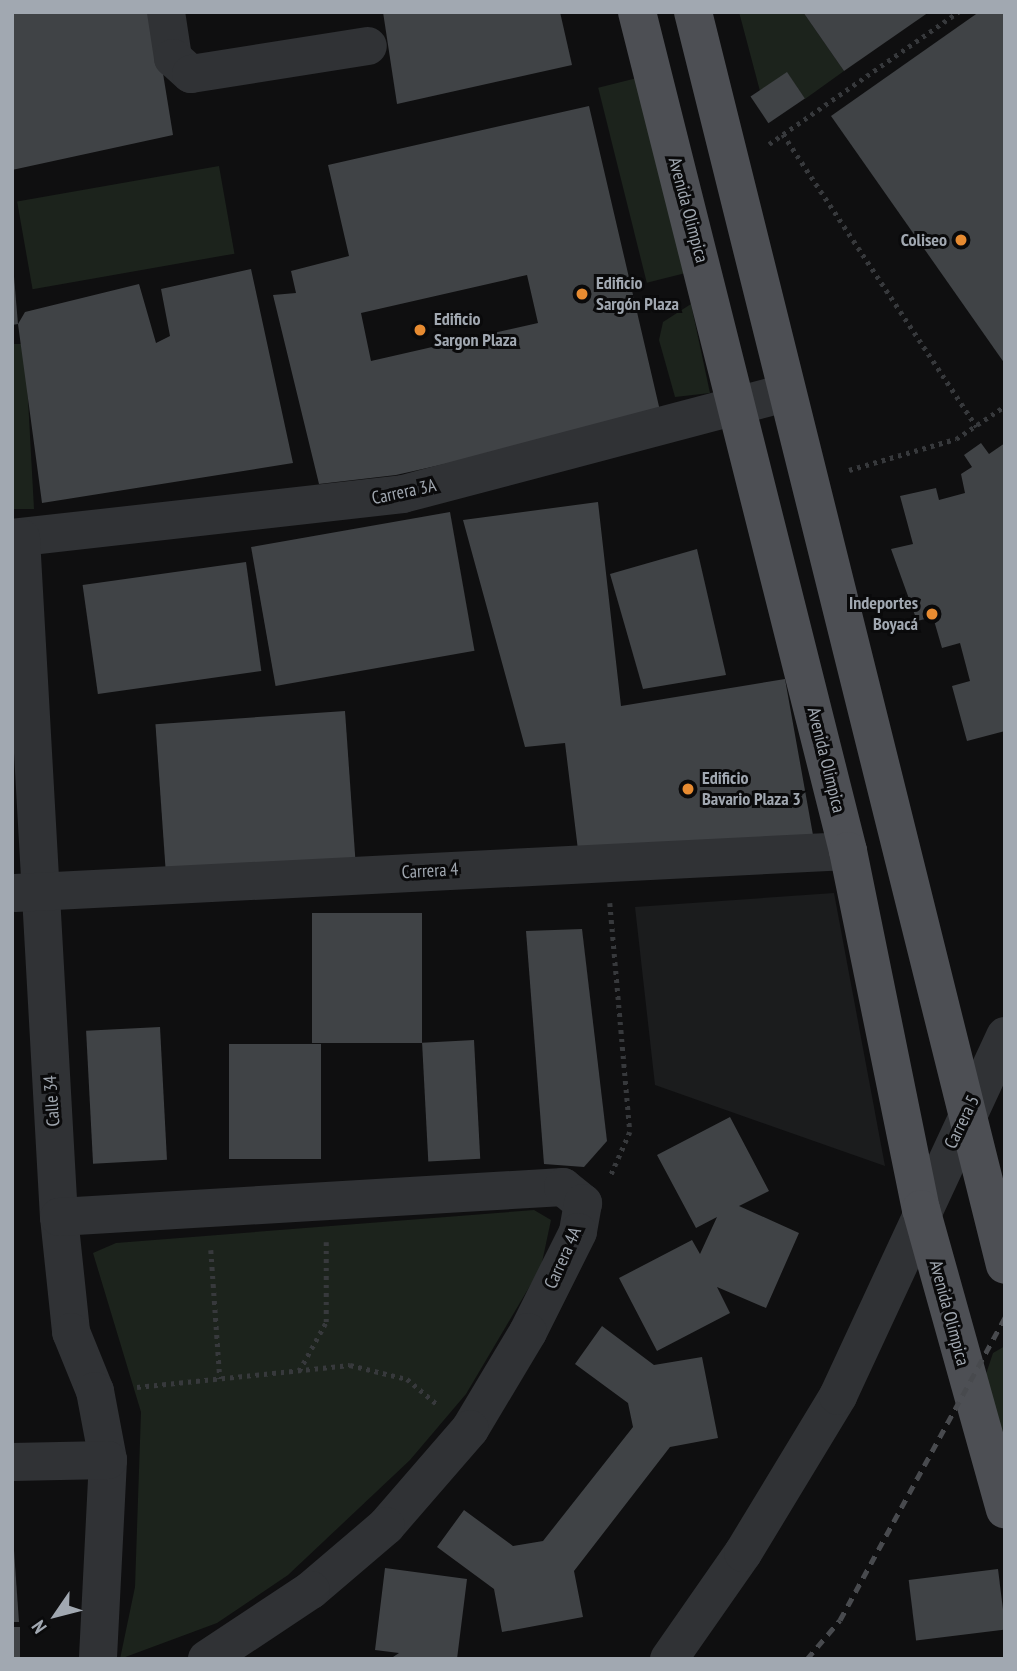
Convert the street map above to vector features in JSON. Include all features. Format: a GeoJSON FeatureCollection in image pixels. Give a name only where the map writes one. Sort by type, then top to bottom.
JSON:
{"type":"FeatureCollection","features":[{"type":"Feature","properties":{"kind":"main road","name":"Avenida Olimpica"},"geometry":{"type":"LineString","coordinates":[[637,12],[739,402],[848,851],[921,1209],[1005,1509]]}},
{"type":"Feature","properties":{"kind":"main road"},"geometry":{"type":"LineString","coordinates":[[693,12],[964,1117],[1005,1265]]}},
{"type":"Feature","properties":{"kind":"street"},"geometry":{"type":"LineString","coordinates":[[166,12],[173,58],[191,74],[368,46]]}},
{"type":"Feature","properties":{"kind":"street","name":"Carrera 3A"},"geometry":{"type":"LineString","coordinates":[[17,538],[403,494],[739,402],[786,393]]}},
{"type":"Feature","properties":{"kind":"street","name":"Calle 34"},"geometry":{"type":"LineString","coordinates":[[17,538],[25,893],[71,1332],[94,1391],[108,1460],[98,1659]]}},
{"type":"Feature","properties":{"kind":"street","name":"Carrera 4"},"geometry":{"type":"LineString","coordinates":[[25,893],[848,851]]}},
{"type":"Feature","properties":{"kind":"street","name":"Carrera 5"},"geometry":{"type":"LineString","coordinates":[[669,1659],[743,1553],[838,1396],[921,1209],[1005,1037]]}},
{"type":"Feature","properties":{"kind":"street","name":"Carrera 4A"},"geometry":{"type":"LineString","coordinates":[[59,1217],[210,1211],[563,1186],[583,1203],[578,1232],[528,1332],[470,1429],[386,1526],[311,1590],[206,1659]]}},
{"type":"Feature","properties":{"kind":"street"},"geometry":{"type":"LineString","coordinates":[[12,1462],[108,1460]]}},
{"type":"Feature","properties":{"kind":"path"},"geometry":{"type":"LineString","coordinates":[[760,150],[958,12]]}},
{"type":"Feature","properties":{"kind":"path"},"geometry":{"type":"LineString","coordinates":[[783,134],[977,427]]}},
{"type":"Feature","properties":{"kind":"path"},"geometry":{"type":"LineString","coordinates":[[833,474],[956,439],[1005,406]]}},
{"type":"Feature","properties":{"kind":"path"},"geometry":{"type":"LineString","coordinates":[[583,1203],[617,1166],[630,1132],[606,862]]}},
{"type":"Feature","properties":{"kind":"path"},"geometry":{"type":"LineString","coordinates":[[299,1371],[326,1322],[324,1202]]}},
{"type":"Feature","properties":{"kind":"path"},"geometry":{"type":"LineString","coordinates":[[210,1211],[220,1379]]}},
{"type":"Feature","properties":{"kind":"path"},"geometry":{"type":"LineString","coordinates":[[94,1391],[351,1365],[407,1379],[470,1429]]}},
{"type":"Feature","properties":{"kind":"shaded area"},"geometry":{"type":"Polygon","coordinates":[[[739,12],[803,12],[844,71],[805,99],[787,73],[760,91],[739,12]]]}},
{"type":"Feature","properties":{"kind":"shaded area"},"geometry":{"type":"Polygon","coordinates":[[[637,78],[686,273],[647,283],[598,88],[637,78]]]}},
{"type":"Feature","properties":{"kind":"shaded area"},"geometry":{"type":"Polygon","coordinates":[[[219,166],[234,254],[33,289],[17,202],[219,166]]]}},
{"type":"Feature","properties":{"kind":"shaded area"},"geometry":{"type":"Polygon","coordinates":[[[691,304],[710,393],[675,397],[659,340],[663,322],[691,304]]]}},
{"type":"Feature","properties":{"kind":"shaded area"},"geometry":{"type":"Polygon","coordinates":[[[12,344],[25,344],[34,509],[12,509],[12,344]]]}},
{"type":"Feature","properties":{"kind":"shaded area"},"geometry":{"type":"Polygon","coordinates":[[[834,893],[885,1166],[655,1085],[635,907],[834,893]]]}},
{"type":"Feature","properties":{"kind":"shaded area"},"geometry":{"type":"Polygon","coordinates":[[[534,1210],[551,1220],[541,1267],[466,1394],[410,1460],[288,1575],[217,1623],[120,1659],[135,1587],[141,1412],[93,1253],[116,1243],[534,1210]]]}},
{"type":"Feature","properties":{"kind":"shaded area"},"geometry":{"type":"Polygon","coordinates":[[[1005,1346],[1005,1449],[985,1377],[993,1353],[1005,1346]]]}},
{"type":"Feature","properties":{"kind":"building"},"geometry":{"type":"Polygon","coordinates":[[[12,12],[153,12],[173,135],[12,170],[12,12]]]}},
{"type":"Feature","properties":{"kind":"building"},"geometry":{"type":"Polygon","coordinates":[[[383,12],[560,12],[572,65],[397,104],[383,12]]]}},
{"type":"Feature","properties":{"kind":"building"},"geometry":{"type":"Polygon","coordinates":[[[803,12],[929,12],[844,71],[803,12]]]}},
{"type":"Feature","properties":{"kind":"building","name":"Coliseo"},"geometry":{"type":"Polygon","coordinates":[[[979,12],[1005,12],[1005,364],[831,116],[979,12]]]}},
{"type":"Feature","properties":{"kind":"building"},"geometry":{"type":"Polygon","coordinates":[[[787,72],[805,99],[768,123],[751,97],[787,72]]]}},
{"type":"Feature","properties":{"kind":"building","name":"Edificio Sargón Plaza"},"geometry":{"type":"Polygon","coordinates":[[[589,106],[661,415],[396,475],[319,484],[273,295],[296,293],[291,271],[349,256],[328,165],[589,106]],[[527,275],[361,313],[371,361],[538,323],[527,275]]]}},
{"type":"Feature","properties":{"kind":"building"},"geometry":{"type":"Polygon","coordinates":[[[12,253],[18,324],[12,325],[12,253]]]}},
{"type":"Feature","properties":{"kind":"building"},"geometry":{"type":"Polygon","coordinates":[[[251,269],[293,463],[42,503],[18,324],[25,312],[139,284],[156,343],[170,336],[161,289],[251,269]]]}},
{"type":"Feature","properties":{"kind":"building"},"geometry":{"type":"Polygon","coordinates":[[[981,443],[989,454],[1005,443],[1005,731],[967,741],[952,686],[970,681],[960,643],[942,648],[933,617],[917,621],[891,549],[913,544],[900,496],[936,488],[939,500],[965,493],[961,474],[972,467],[964,455],[981,443]]]}},
{"type":"Feature","properties":{"kind":"building"},"geometry":{"type":"Polygon","coordinates":[[[598,502],[621,706],[785,679],[813,835],[578,850],[565,743],[525,747],[463,520],[598,502]]]}},
{"type":"Feature","properties":{"kind":"building"},"geometry":{"type":"Polygon","coordinates":[[[450,512],[474,651],[276,686],[251,547],[450,512]]]}},
{"type":"Feature","properties":{"kind":"building"},"geometry":{"type":"Polygon","coordinates":[[[697,549],[726,675],[643,689],[610,574],[697,549]]]}},
{"type":"Feature","properties":{"kind":"building"},"geometry":{"type":"Polygon","coordinates":[[[246,562],[261,671],[98,694],[83,585],[246,562]]]}},
{"type":"Feature","properties":{"kind":"building"},"geometry":{"type":"Polygon","coordinates":[[[345,711],[356,862],[166,875],[155,724],[345,711]]]}},
{"type":"Feature","properties":{"kind":"building"},"geometry":{"type":"Polygon","coordinates":[[[312,913],[422,913],[422,1043],[312,1043],[312,913]]]}},
{"type":"Feature","properties":{"kind":"building"},"geometry":{"type":"Polygon","coordinates":[[[582,929],[607,1141],[584,1167],[544,1164],[526,931],[582,929]]]}},
{"type":"Feature","properties":{"kind":"building"},"geometry":{"type":"Polygon","coordinates":[[[160,1027],[167,1160],[93,1164],[86,1031],[160,1027]]]}},
{"type":"Feature","properties":{"kind":"building"},"geometry":{"type":"Polygon","coordinates":[[[474,1040],[480,1159],[428,1162],[422,1043],[474,1040]]]}},
{"type":"Feature","properties":{"kind":"building"},"geometry":{"type":"Polygon","coordinates":[[[229,1044],[321,1044],[321,1159],[229,1159],[229,1044]]]}},
{"type":"Feature","properties":{"kind":"building"},"geometry":{"type":"Polygon","coordinates":[[[730,1117],[769,1191],[739,1206],[799,1233],[766,1308],[717,1287],[730,1313],[657,1351],[619,1278],[692,1240],[700,1254],[717,1217],[696,1228],[657,1155],[730,1117]]]}},
{"type":"Feature","properties":{"kind":"building"},"geometry":{"type":"Polygon","coordinates":[[[602,1326],[654,1365],[702,1357],[718,1438],[670,1447],[574,1571],[583,1617],[502,1632],[494,1589],[437,1547],[464,1510],[513,1546],[543,1541],[633,1427],[628,1403],[575,1364],[602,1326]]]}},
{"type":"Feature","properties":{"kind":"building"},"geometry":{"type":"Polygon","coordinates":[[[12,1522],[19,1622],[12,1622],[12,1522]]]}},
{"type":"Feature","properties":{"kind":"building"},"geometry":{"type":"Polygon","coordinates":[[[385,1568],[467,1579],[457,1659],[390,1659],[399,1653],[375,1650],[385,1568]]]}},
{"type":"Feature","properties":{"kind":"building"},"geometry":{"type":"Polygon","coordinates":[[[998,1569],[1005,1630],[916,1641],[909,1580],[998,1569]]]}},
{"type":"Feature","properties":{"kind":"building"},"geometry":{"type":"Polygon","coordinates":[[[12,1627],[20,1627],[20,1659],[12,1659],[12,1627]]]}},
{"type":"Feature","properties":{"kind":"railway"},"geometry":{"type":"LineString","coordinates":[[807,1659],[840,1620],[1005,1317]]}},
{"type":"Feature","properties":{"kind":"place","name":"Coliseo"},"geometry":{"type":"Point","coordinates":[961,240]}},
{"type":"Feature","properties":{"kind":"place","name":"Edificio Sargón Plaza"},"geometry":{"type":"Point","coordinates":[582,294]}},
{"type":"Feature","properties":{"kind":"place","name":"Edificio Sargon Plaza"},"geometry":{"type":"Point","coordinates":[420,330]}},
{"type":"Feature","properties":{"kind":"place","name":"Indeportes Boyacá"},"geometry":{"type":"Point","coordinates":[932,614]}},
{"type":"Feature","properties":{"kind":"place","name":"Edificio Bavario Plaza 3"},"geometry":{"type":"Point","coordinates":[688,789]}}]}
